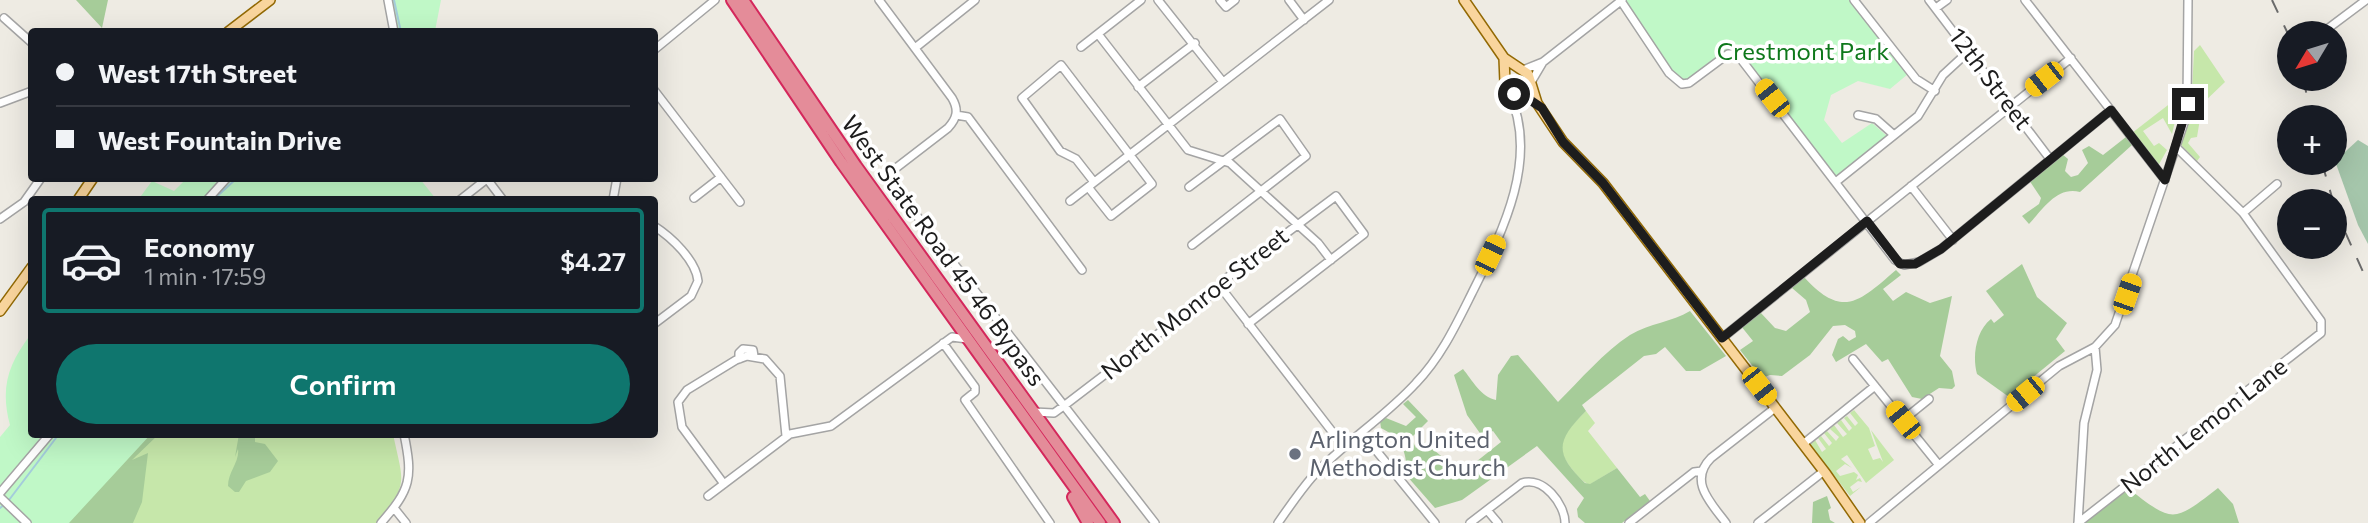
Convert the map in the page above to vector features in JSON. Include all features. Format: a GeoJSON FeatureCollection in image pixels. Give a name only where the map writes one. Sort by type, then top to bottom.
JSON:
{"type":"FeatureCollection","features":[{"type":"Feature","properties":{"kind":"highway","name":"West State Road 45 46 Bypass"},"geometry":{"type":"LineString","coordinates":[[732,0],[874,208],[1100,523]]}},
{"type":"Feature","properties":{"kind":"highway","name":"West State Road 45 46 Bypass"},"geometry":{"type":"LineString","coordinates":[[743,0],[890,215],[1114,523]]}},
{"type":"Feature","properties":{"kind":"highway"},"geometry":{"type":"LineString","coordinates":[[874,208],[890,215]]}},
{"type":"Feature","properties":{"kind":"highway"},"geometry":{"type":"LineString","coordinates":[[996,379],[1013,384]]}},
{"type":"Feature","properties":{"kind":"highway"},"geometry":{"type":"LineString","coordinates":[[1063,472],[1067,487],[1088,523]]}},
{"type":"Feature","properties":{"kind":"main road"},"geometry":{"type":"LineString","coordinates":[[1464,0],[1504,58],[1529,76],[1537,103],[1569,149],[1603,183],[1824,471],[1860,523]]}},
{"type":"Feature","properties":{"kind":"main road"},"geometry":{"type":"LineString","coordinates":[[233,28],[267,1]]}},
{"type":"Feature","properties":{"kind":"main road"},"geometry":{"type":"LineString","coordinates":[[1504,58],[1508,91],[1521,94],[1537,103]]}},
{"type":"Feature","properties":{"kind":"main road"},"geometry":{"type":"LineString","coordinates":[[1506,75],[1513,70],[1522,70]]}},
{"type":"Feature","properties":{"kind":"main road"},"geometry":{"type":"LineString","coordinates":[[1521,94],[1530,85]]}},
{"type":"Feature","properties":{"kind":"main road"},"geometry":{"type":"LineString","coordinates":[[0,311],[28,272]]}},
{"type":"Feature","properties":{"kind":"main road"},"geometry":{"type":"LineString","coordinates":[[1848,504],[1867,523]]}},
{"type":"Feature","properties":{"kind":"street"},"geometry":{"type":"LineString","coordinates":[[388,0],[393,28]]}},
{"type":"Feature","properties":{"kind":"street"},"geometry":{"type":"LineString","coordinates":[[658,47],[715,0]]}},
{"type":"Feature","properties":{"kind":"street"},"geometry":{"type":"LineString","coordinates":[[879,0],[952,98],[956,115],[948,128],[896,168],[892,174],[896,189],[1155,523]]}},
{"type":"Feature","properties":{"kind":"street"},"geometry":{"type":"LineString","coordinates":[[915,48],[975,0]]}},
{"type":"Feature","properties":{"kind":"street"},"geometry":{"type":"LineString","coordinates":[[1082,47],[1141,0]]}},
{"type":"Feature","properties":{"kind":"street"},"geometry":{"type":"LineString","coordinates":[[1158,0],[1195,43],[1223,82]]}},
{"type":"Feature","properties":{"kind":"street"},"geometry":{"type":"LineString","coordinates":[[1220,0],[1226,7],[1235,0]]}},
{"type":"Feature","properties":{"kind":"street"},"geometry":{"type":"LineString","coordinates":[[1289,0],[1304,20]]}},
{"type":"Feature","properties":{"kind":"street"},"geometry":{"type":"LineString","coordinates":[[1070,201],[1329,0]]}},
{"type":"Feature","properties":{"kind":"street"},"geometry":{"type":"LineString","coordinates":[[1522,70],[1543,62],[1622,0],[1669,73],[1682,84],[1689,83],[1733,53],[1837,181],[1895,260],[1904,265],[1919,262],[1953,240],[2111,110]]}},
{"type":"Feature","properties":{"kind":"street"},"geometry":{"type":"LineString","coordinates":[[1854,0],[1916,79],[1935,92]]}},
{"type":"Feature","properties":{"kind":"street","name":"12th Street"},"geometry":{"type":"LineString","coordinates":[[1930,0],[2050,159]]}},
{"type":"Feature","properties":{"kind":"street"},"geometry":{"type":"LineString","coordinates":[[1936,8],[1947,0]]}},
{"type":"Feature","properties":{"kind":"street"},"geometry":{"type":"LineString","coordinates":[[2025,0],[2165,180]]}},
{"type":"Feature","properties":{"kind":"street"},"geometry":{"type":"LineString","coordinates":[[1867,523],[2063,363],[2095,347],[2111,330],[2121,312],[2177,148],[2188,104],[2188,0]]}},
{"type":"Feature","properties":{"kind":"street"},"geometry":{"type":"LineString","coordinates":[[2338,21],[2366,0]]}},
{"type":"Feature","properties":{"kind":"street"},"geometry":{"type":"LineString","coordinates":[[5,18],[28,39]]}},
{"type":"Feature","properties":{"kind":"street"},"geometry":{"type":"LineString","coordinates":[[1098,34],[1188,150],[1225,160],[1318,243],[1331,260],[1248,324]]}},
{"type":"Feature","properties":{"kind":"street"},"geometry":{"type":"LineString","coordinates":[[1138,87],[1195,43]]}},
{"type":"Feature","properties":{"kind":"street"},"geometry":{"type":"LineString","coordinates":[[1837,181],[1918,116],[1943,75],[1969,51]]}},
{"type":"Feature","properties":{"kind":"street"},"geometry":{"type":"LineString","coordinates":[[1722,338],[2071,58]]}},
{"type":"Feature","properties":{"kind":"street"},"geometry":{"type":"LineString","coordinates":[[1530,85],[1543,62]]}},
{"type":"Feature","properties":{"kind":"street"},"geometry":{"type":"LineString","coordinates":[[1061,65],[1129,154],[1152,184],[1111,216],[1076,159],[1060,151],[1022,99],[1061,65]]}},
{"type":"Feature","properties":{"kind":"street"},"geometry":{"type":"LineString","coordinates":[[1508,91],[1518,110]]}},
{"type":"Feature","properties":{"kind":"street"},"geometry":{"type":"LineString","coordinates":[[0,103],[28,92]]}},
{"type":"Feature","properties":{"kind":"street"},"geometry":{"type":"LineString","coordinates":[[1278,523],[1312,477],[1403,397],[1431,367],[1452,332],[1506,219],[1516,186],[1520,147],[1518,110],[1521,94]]}},
{"type":"Feature","properties":{"kind":"street"},"geometry":{"type":"LineString","coordinates":[[658,95],[740,202]]}},
{"type":"Feature","properties":{"kind":"street"},"geometry":{"type":"LineString","coordinates":[[956,115],[968,117],[1082,270]]}},
{"type":"Feature","properties":{"kind":"street"},"geometry":{"type":"LineString","coordinates":[[1858,115],[1876,119],[1894,135]]}},
{"type":"Feature","properties":{"kind":"street"},"geometry":{"type":"LineString","coordinates":[[1189,187],[1280,119],[1306,156],[1192,245]]}},
{"type":"Feature","properties":{"kind":"street"},"geometry":{"type":"LineString","coordinates":[[2177,148],[2243,213],[2277,184]]}},
{"type":"Feature","properties":{"kind":"street"},"geometry":{"type":"LineString","coordinates":[[694,198],[721,177]]}},
{"type":"Feature","properties":{"kind":"street"},"geometry":{"type":"LineString","coordinates":[[211,196],[223,182]]}},
{"type":"Feature","properties":{"kind":"street"},"geometry":{"type":"LineString","coordinates":[[465,196],[483,182]]}},
{"type":"Feature","properties":{"kind":"street"},"geometry":{"type":"LineString","coordinates":[[489,182],[500,196]]}},
{"type":"Feature","properties":{"kind":"street"},"geometry":{"type":"LineString","coordinates":[[1911,186],[1953,240]]}},
{"type":"Feature","properties":{"kind":"street"},"geometry":{"type":"LineString","coordinates":[[0,219],[28,196]]}},
{"type":"Feature","properties":{"kind":"street","name":"North Monroe Street"},"geometry":{"type":"LineString","coordinates":[[1054,413],[1196,303],[1219,290],[1224,280],[1336,196],[1364,233],[1331,260]]}},
{"type":"Feature","properties":{"kind":"street","name":"North Lemon Lane"},"geometry":{"type":"LineString","coordinates":[[2078,523],[2321,332],[2323,325],[2243,213]]}},
{"type":"Feature","properties":{"kind":"street"},"geometry":{"type":"LineString","coordinates":[[658,229],[668,236],[697,274],[697,283],[691,296],[658,321]]}},
{"type":"Feature","properties":{"kind":"street"},"geometry":{"type":"LineString","coordinates":[[1219,290],[1225,293],[1345,447]]}},
{"type":"Feature","properties":{"kind":"street"},"geometry":{"type":"LineString","coordinates":[[952,337],[954,320]]}},
{"type":"Feature","properties":{"kind":"street"},"geometry":{"type":"LineString","coordinates":[[708,496],[786,436],[831,426],[952,337],[967,339]]}},
{"type":"Feature","properties":{"kind":"street"},"geometry":{"type":"LineString","coordinates":[[943,343],[975,390],[965,400],[1050,523]]}},
{"type":"Feature","properties":{"kind":"street"},"geometry":{"type":"LineString","coordinates":[[2078,523],[2084,422],[2097,370],[2095,347]]}},
{"type":"Feature","properties":{"kind":"street"},"geometry":{"type":"LineString","coordinates":[[724,484],[685,432],[678,402],[687,390],[739,359],[739,353],[743,349],[753,350],[754,356],[771,364],[780,376],[786,436]]}},
{"type":"Feature","properties":{"kind":"street"},"geometry":{"type":"LineString","coordinates":[[1853,359],[1938,464]]}},
{"type":"Feature","properties":{"kind":"street"},"geometry":{"type":"LineString","coordinates":[[1803,444],[1875,386]]}},
{"type":"Feature","properties":{"kind":"street"},"geometry":{"type":"LineString","coordinates":[[1903,420],[1928,399]]}},
{"type":"Feature","properties":{"kind":"street"},"geometry":{"type":"LineString","coordinates":[[1714,523],[1724,520],[1703,494],[1702,471],[1711,458],[1775,408]]}},
{"type":"Feature","properties":{"kind":"street"},"geometry":{"type":"LineString","coordinates":[[1033,412],[1054,413],[1047,432]]}},
{"type":"Feature","properties":{"kind":"street"},"geometry":{"type":"LineString","coordinates":[[1362,433],[1435,523]]}},
{"type":"Feature","properties":{"kind":"street"},"geometry":{"type":"LineString","coordinates":[[27,523],[3,499],[47,438]]}},
{"type":"Feature","properties":{"kind":"street"},"geometry":{"type":"LineString","coordinates":[[381,523],[394,508],[409,482],[404,438]]}},
{"type":"Feature","properties":{"kind":"street"},"geometry":{"type":"LineString","coordinates":[[1629,523],[1694,472],[1702,471]]}},
{"type":"Feature","properties":{"kind":"street"},"geometry":{"type":"LineString","coordinates":[[1758,523],[1824,471]]}},
{"type":"Feature","properties":{"kind":"street"},"geometry":{"type":"LineString","coordinates":[[1470,523],[1522,483],[1533,481],[1544,486],[1563,510],[1565,523]]}},
{"type":"Feature","properties":{"kind":"street"},"geometry":{"type":"LineString","coordinates":[[394,508],[406,523]]}},
{"type":"Feature","properties":{"kind":"street"},"geometry":{"type":"LineString","coordinates":[[1488,510],[1498,523]]}},
{"type":"Feature","properties":{"kind":"green space"},"geometry":{"type":"Polygon","coordinates":[[[76,0],[108,0],[102,28],[76,0]]]}},
{"type":"Feature","properties":{"kind":"green space"},"geometry":{"type":"Polygon","coordinates":[[[390,0],[441,0],[436,28],[395,28],[390,0]]]}},
{"type":"Feature","properties":{"kind":"green space","name":"Crestmont Park"},"geometry":{"type":"Polygon","coordinates":[[[1850,0],[1908,74],[1890,89],[1858,81],[1831,95],[1824,120],[1842,143],[1872,123],[1887,136],[1836,177],[1739,54],[1733,52],[1689,82],[1682,82],[1674,78],[1624,2],[1850,0]]]}},
{"type":"Feature","properties":{"kind":"green space"},"geometry":{"type":"Polygon","coordinates":[[[2200,45],[2225,82],[2201,105],[2205,109],[2202,115],[2191,112],[2194,51],[2200,45]]]}},
{"type":"Feature","properties":{"kind":"green space"},"geometry":{"type":"Polygon","coordinates":[[[2179,93],[2184,95],[2183,116],[2176,135],[2181,96],[2172,134],[2163,118],[2143,131],[2154,146],[2159,143],[2167,150],[2158,166],[2132,133],[2181,95],[2179,93]]]}},
{"type":"Feature","properties":{"kind":"green space"},"geometry":{"type":"Polygon","coordinates":[[[2189,117],[2200,119],[2197,137],[2191,138],[2188,143],[2200,157],[2197,161],[2181,145],[2189,117]]]}},
{"type":"Feature","properties":{"kind":"green space"},"geometry":{"type":"Polygon","coordinates":[[[2126,137],[2132,145],[2080,192],[2064,192],[2057,196],[2029,224],[2022,216],[2039,204],[2041,198],[2029,180],[2062,154],[2068,159],[2065,171],[2071,177],[2078,175],[2088,163],[2082,150],[2089,146],[2103,155],[2126,137]]]}},
{"type":"Feature","properties":{"kind":"green space"},"geometry":{"type":"Polygon","coordinates":[[[2358,140],[2368,146],[2368,244],[2358,225],[2340,175],[2347,175],[2347,150],[2358,140]]]}},
{"type":"Feature","properties":{"kind":"green space"},"geometry":{"type":"Polygon","coordinates":[[[151,182],[174,191],[183,182],[422,182],[434,196],[141,196],[151,182]]]}},
{"type":"Feature","properties":{"kind":"green space"},"geometry":{"type":"Polygon","coordinates":[[[2022,264],[2037,297],[2067,323],[2056,339],[2065,351],[2009,397],[1977,374],[1975,352],[1986,324],[1991,319],[1994,323],[2004,315],[1986,291],[2022,264]]]}},
{"type":"Feature","properties":{"kind":"green space"},"geometry":{"type":"Polygon","coordinates":[[[1896,270],[1901,275],[1883,289],[1893,301],[1906,292],[1930,303],[1952,296],[1940,356],[1952,371],[1955,386],[1952,389],[1939,388],[1922,399],[1912,397],[1888,359],[1882,362],[1866,344],[1836,362],[1832,355],[1838,339],[1843,336],[1849,341],[1856,337],[1855,331],[1845,325],[1833,326],[1810,355],[1782,376],[1770,375],[1762,378],[1740,350],[1753,341],[1741,326],[1760,312],[1775,328],[1786,331],[1810,312],[1806,300],[1792,288],[1804,277],[1818,290],[1841,302],[1861,297],[1896,270]]]}},
{"type":"Feature","properties":{"kind":"green space"},"geometry":{"type":"Polygon","coordinates":[[[1690,311],[1726,356],[1700,371],[1686,371],[1665,347],[1656,354],[1644,356],[1582,405],[1586,411],[1564,439],[1564,455],[1585,483],[1590,484],[1617,468],[1640,497],[1645,494],[1650,501],[1622,523],[1585,523],[1578,517],[1577,509],[1584,498],[1537,446],[1462,500],[1435,508],[1406,475],[1406,459],[1398,441],[1381,428],[1380,421],[1386,418],[1406,426],[1416,417],[1403,404],[1408,400],[1428,421],[1411,438],[1416,448],[1424,442],[1462,473],[1501,442],[1493,431],[1482,436],[1467,415],[1454,375],[1463,369],[1481,392],[1496,400],[1498,375],[1511,356],[1518,355],[1558,402],[1602,358],[1630,335],[1690,311]]]}},
{"type":"Feature","properties":{"kind":"green space"},"geometry":{"type":"Polygon","coordinates":[[[28,339],[28,438],[147,438],[69,523],[0,523],[0,437],[10,425],[6,388],[17,356],[28,339]]]}},
{"type":"Feature","properties":{"kind":"green space"},"geometry":{"type":"Polygon","coordinates":[[[1854,410],[1869,428],[1875,446],[1868,449],[1873,460],[1880,458],[1883,462],[1871,430],[1894,460],[1866,483],[1847,455],[1841,459],[1852,468],[1845,464],[1836,471],[1840,476],[1854,472],[1858,475],[1856,480],[1860,478],[1862,482],[1858,481],[1850,487],[1853,492],[1861,487],[1850,496],[1810,444],[1815,440],[1822,452],[1826,449],[1818,438],[1821,436],[1829,446],[1832,443],[1824,433],[1827,431],[1836,441],[1839,437],[1830,429],[1834,425],[1843,437],[1847,434],[1837,423],[1841,420],[1849,431],[1852,428],[1844,418],[1847,416],[1855,426],[1858,423],[1850,413],[1854,410]]]}},
{"type":"Feature","properties":{"kind":"green space"},"geometry":{"type":"Polygon","coordinates":[[[1586,411],[1595,423],[1588,431],[1617,468],[1589,485],[1566,460],[1562,445],[1567,432],[1586,411]]]}},
{"type":"Feature","properties":{"kind":"green space"},"geometry":{"type":"Polygon","coordinates":[[[85,438],[155,438],[132,460],[148,453],[142,502],[133,523],[61,523],[85,438]]]}},
{"type":"Feature","properties":{"kind":"green space"},"geometry":{"type":"Polygon","coordinates":[[[147,438],[394,438],[401,482],[394,499],[376,523],[69,523],[147,438]]]}},
{"type":"Feature","properties":{"kind":"green space"},"geometry":{"type":"Polygon","coordinates":[[[238,438],[255,438],[255,442],[265,444],[278,461],[270,472],[246,481],[239,492],[235,492],[228,486],[238,449],[235,457],[238,438]]]}},
{"type":"Feature","properties":{"kind":"green space"},"geometry":{"type":"Polygon","coordinates":[[[2218,488],[2233,504],[2239,523],[2080,523],[2129,489],[2155,508],[2173,514],[2191,508],[2218,488]]]}},
{"type":"Feature","properties":{"kind":"green space"},"geometry":{"type":"Polygon","coordinates":[[[1827,496],[1831,508],[1828,510],[1830,520],[1835,523],[1812,523],[1813,502],[1827,496]]]}},
{"type":"Feature","properties":{"kind":"waterway"},"geometry":{"type":"LineString","coordinates":[[394,0],[400,28]]}},
{"type":"Feature","properties":{"kind":"waterway"},"geometry":{"type":"LineString","coordinates":[[217,196],[233,182]]}},
{"type":"Feature","properties":{"kind":"waterway"},"geometry":{"type":"LineString","coordinates":[[9,500],[56,438]]}},
{"type":"Feature","properties":{"kind":"waterway"},"geometry":{"type":"LineString","coordinates":[[0,508],[5,504]]}},
{"type":"Feature","properties":{"kind":"railway"},"geometry":{"type":"LineString","coordinates":[[2272,0],[2282,21]]}},
{"type":"Feature","properties":{"kind":"railway"},"geometry":{"type":"LineString","coordinates":[[2306,91],[2309,105]]}},
{"type":"Feature","properties":{"kind":"railway"},"geometry":{"type":"LineString","coordinates":[[2325,175],[2330,189]]}},
{"type":"Feature","properties":{"kind":"railway"},"geometry":{"type":"LineString","coordinates":[[2347,236],[2368,283]]}},
{"type":"Feature","properties":{"kind":"place","name":"Arlington United Methodist Church"},"geometry":{"type":"Point","coordinates":[1295,454]}},
{"type":"Feature","properties":{"kind":"route"},"geometry":{"type":"LineString","coordinates":[[1514,94],[1521,94],[1542,108],[1563,142],[1603,183],[1722,338],[1832,252],[1867,221],[1900,264],[1919,262],[1941,249],[2001,202],[2016,186],[2111,110],[2165,180],[2188,104]]}}]}
